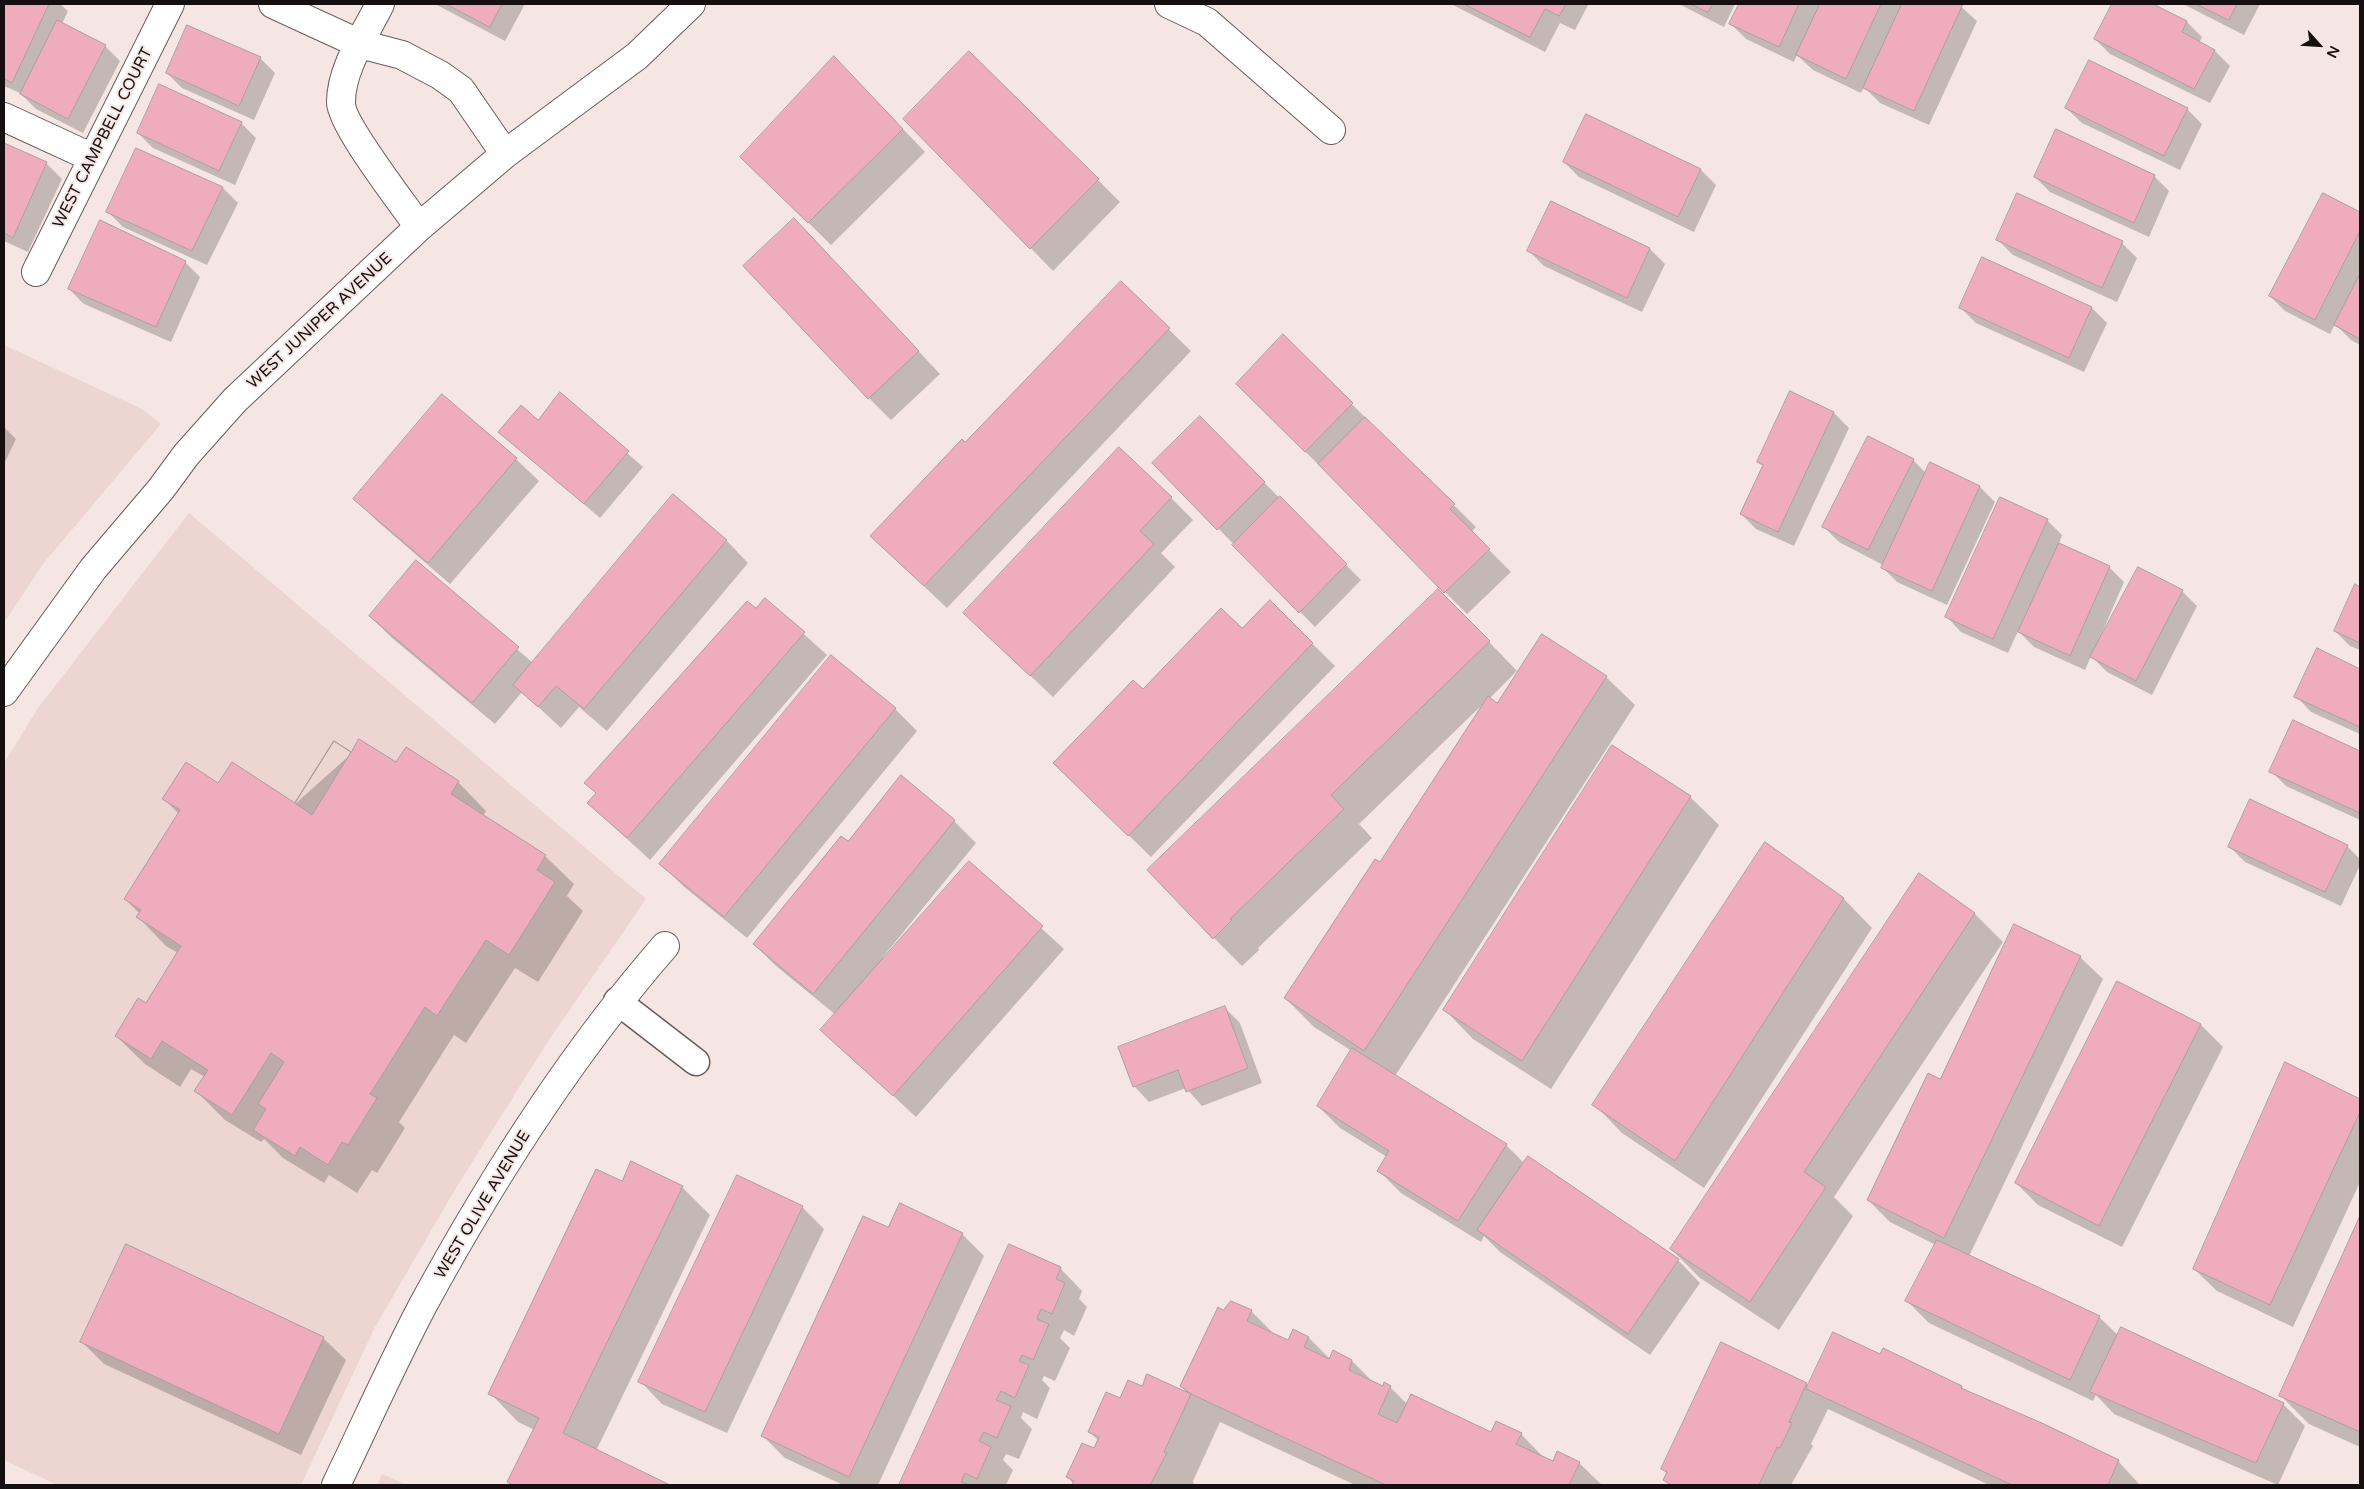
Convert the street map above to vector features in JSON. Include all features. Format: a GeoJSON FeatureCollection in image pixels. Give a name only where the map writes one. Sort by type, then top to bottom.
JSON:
{"type":"FeatureCollection","features":[{"type":"Feature","properties":{"kind":"street","name":"WEST CAMPBELL COURT"},"geometry":{"type":"LineString","coordinates":[[36,272],[170,4]]}},
{"type":"Feature","properties":{"kind":"street"},"geometry":{"type":"LineString","coordinates":[[273,4],[360,44],[402,55],[461,90],[505,154]]}},
{"type":"Feature","properties":{"kind":"street"},"geometry":{"type":"LineString","coordinates":[[380,4],[345,76],[340,104],[359,142],[420,226]]}},
{"type":"Feature","properties":{"kind":"street","name":"WEST JUNIPER AVENUE"},"geometry":{"type":"LineString","coordinates":[[4,692],[93,569],[235,400],[420,226],[505,154],[637,56],[691,4]]}},
{"type":"Feature","properties":{"kind":"street"},"geometry":{"type":"LineString","coordinates":[[1168,4],[1207,22],[1332,130]]}},
{"type":"Feature","properties":{"kind":"street"},"geometry":{"type":"LineString","coordinates":[[4,117],[93,158]]}},
{"type":"Feature","properties":{"kind":"street","name":"WEST OLIVE AVENUE"},"geometry":{"type":"LineString","coordinates":[[336,1485],[423,1306],[508,1157],[617,1001],[665,946]]}},
{"type":"Feature","properties":{"kind":"lane"},"geometry":{"type":"LineString","coordinates":[[617,1001],[696,1062]]}},
{"type":"Feature","properties":{"kind":"shaded area"},"geometry":{"type":"Polygon","coordinates":[[[4,345],[142,409],[161,424],[43,564],[4,623],[4,345]]]}},
{"type":"Feature","properties":{"kind":"shaded area"},"geometry":{"type":"Polygon","coordinates":[[[189,513],[646,899],[547,1043],[456,1188],[374,1329],[301,1485],[57,1485],[4,1460],[4,763],[38,708],[189,513]]]}},
{"type":"Feature","properties":{"kind":"shaded area"},"geometry":{"type":"Polygon","coordinates":[[[382,1474],[407,1485],[377,1485],[382,1474]]]}},
{"type":"Feature","properties":{"kind":"building"},"geometry":{"type":"Polygon","coordinates":[[[4,4],[49,4],[12,83],[4,79],[4,4]]]}},
{"type":"Feature","properties":{"kind":"building"},"geometry":{"type":"Polygon","coordinates":[[[446,4],[502,4],[490,27],[446,4]]]}},
{"type":"Feature","properties":{"kind":"building"},"geometry":{"type":"Polygon","coordinates":[[[1464,4],[1566,4],[1559,16],[1545,9],[1530,37],[1464,4]]]}},
{"type":"Feature","properties":{"kind":"building"},"geometry":{"type":"Polygon","coordinates":[[[1691,4],[1713,4],[1708,12],[1691,4]]]}},
{"type":"Feature","properties":{"kind":"building"},"geometry":{"type":"Polygon","coordinates":[[[1739,4],[1799,4],[1779,47],[1729,24],[1739,4]]]}},
{"type":"Feature","properties":{"kind":"building"},"geometry":{"type":"Polygon","coordinates":[[[1820,4],[1881,4],[1846,79],[1796,55],[1820,4]]]}},
{"type":"Feature","properties":{"kind":"building"},"geometry":{"type":"Polygon","coordinates":[[[1902,4],[1963,4],[1914,111],[1863,88],[1902,4]]]}},
{"type":"Feature","properties":{"kind":"building"},"geometry":{"type":"Polygon","coordinates":[[[2112,4],[2153,4],[2187,21],[2182,32],[2215,50],[2194,89],[2094,39],[2112,4]]]}},
{"type":"Feature","properties":{"kind":"building"},"geometry":{"type":"Polygon","coordinates":[[[2196,4],[2237,4],[2229,20],[2196,4]]]}},
{"type":"Feature","properties":{"kind":"building"},"geometry":{"type":"Polygon","coordinates":[[[57,20],[106,45],[68,119],[20,94],[57,20]]]}},
{"type":"Feature","properties":{"kind":"building"},"geometry":{"type":"Polygon","coordinates":[[[187,25],[261,57],[239,106],[166,73],[187,25]]]}},
{"type":"Feature","properties":{"kind":"building"},"geometry":{"type":"Polygon","coordinates":[[[969,51],[1099,179],[1030,249],[903,119],[969,51]]]}},
{"type":"Feature","properties":{"kind":"building"},"geometry":{"type":"Polygon","coordinates":[[[834,56],[903,129],[808,223],[740,157],[834,56]]]}},
{"type":"Feature","properties":{"kind":"building"},"geometry":{"type":"Polygon","coordinates":[[[2089,60],[2188,108],[2164,156],[2065,108],[2089,60]]]}},
{"type":"Feature","properties":{"kind":"building"},"geometry":{"type":"Polygon","coordinates":[[[159,84],[242,122],[219,171],[137,133],[159,84]]]}},
{"type":"Feature","properties":{"kind":"building"},"geometry":{"type":"Polygon","coordinates":[[[1586,114],[1701,169],[1678,217],[1563,162],[1586,114]]]}},
{"type":"Feature","properties":{"kind":"building"},"geometry":{"type":"Polygon","coordinates":[[[2056,129],[2155,175],[2134,223],[2034,177],[2056,129]]]}},
{"type":"Feature","properties":{"kind":"building"},"geometry":{"type":"Polygon","coordinates":[[[4,143],[47,162],[13,238],[4,233],[4,143]]]}},
{"type":"Feature","properties":{"kind":"building"},"geometry":{"type":"Polygon","coordinates":[[[136,148],[223,187],[192,251],[106,212],[136,148]]]}},
{"type":"Feature","properties":{"kind":"building"},"geometry":{"type":"Polygon","coordinates":[[[2017,193],[2123,241],[2102,288],[1996,240],[2017,193]]]}},
{"type":"Feature","properties":{"kind":"building"},"geometry":{"type":"Polygon","coordinates":[[[2323,193],[2360,212],[2360,231],[2315,320],[2269,296],[2323,193]]]}},
{"type":"Feature","properties":{"kind":"building"},"geometry":{"type":"Polygon","coordinates":[[[1551,201],[1650,248],[1627,298],[1527,251],[1551,201]]]}},
{"type":"Feature","properties":{"kind":"building"},"geometry":{"type":"Polygon","coordinates":[[[794,218],[919,351],[868,399],[743,266],[794,218]]]}},
{"type":"Feature","properties":{"kind":"building"},"geometry":{"type":"Polygon","coordinates":[[[100,220],[186,261],[156,327],[68,289],[100,220]]]}},
{"type":"Feature","properties":{"kind":"building"},"geometry":{"type":"Polygon","coordinates":[[[1982,257],[2092,307],[2069,358],[1959,308],[1982,257]]]}},
{"type":"Feature","properties":{"kind":"building"},"geometry":{"type":"Polygon","coordinates":[[[2360,274],[2360,339],[2334,325],[2360,274]]]}},
{"type":"Feature","properties":{"kind":"building"},"geometry":{"type":"Polygon","coordinates":[[[1121,281],[1170,328],[924,586],[870,536],[962,439],[965,442],[1121,281]]]}},
{"type":"Feature","properties":{"kind":"building"},"geometry":{"type":"Polygon","coordinates":[[[1283,334],[1353,403],[1305,452],[1236,384],[1283,334]]]}},
{"type":"Feature","properties":{"kind":"building"},"geometry":{"type":"Polygon","coordinates":[[[1790,391],[1834,412],[1778,532],[1740,514],[1763,465],[1757,462],[1790,391]]]}},
{"type":"Feature","properties":{"kind":"building"},"geometry":{"type":"Polygon","coordinates":[[[560,392],[629,451],[584,504],[498,432],[521,405],[538,420],[560,392]]]}},
{"type":"Feature","properties":{"kind":"building"},"geometry":{"type":"Polygon","coordinates":[[[442,394],[517,458],[428,563],[353,499],[442,394]]]}},
{"type":"Feature","properties":{"kind":"building"},"geometry":{"type":"Polygon","coordinates":[[[1200,416],[1265,482],[1217,530],[1152,463],[1200,416]]]}},
{"type":"Feature","properties":{"kind":"building"},"geometry":{"type":"Polygon","coordinates":[[[1365,417],[1455,504],[1450,509],[1490,549],[1444,593],[1318,464],[1365,417]]]}},
{"type":"Feature","properties":{"kind":"building"},"geometry":{"type":"Polygon","coordinates":[[[1868,436],[1914,459],[1868,550],[1822,527],[1868,436]]]}},
{"type":"Feature","properties":{"kind":"building"},"geometry":{"type":"Polygon","coordinates":[[[1119,447],[1172,497],[1140,531],[1154,544],[1030,676],[963,613],[1119,447]]]}},
{"type":"Feature","properties":{"kind":"building"},"geometry":{"type":"Polygon","coordinates":[[[1930,462],[1980,486],[1932,591],[1881,568],[1930,462]]]}},
{"type":"Feature","properties":{"kind":"building"},"geometry":{"type":"Polygon","coordinates":[[[673,494],[727,540],[584,709],[556,686],[538,707],[513,685],[673,494]]]}},
{"type":"Feature","properties":{"kind":"building"},"geometry":{"type":"Polygon","coordinates":[[[1280,496],[1347,564],[1299,613],[1232,545],[1280,496]]]}},
{"type":"Feature","properties":{"kind":"building"},"geometry":{"type":"Polygon","coordinates":[[[2000,497],[2048,519],[1993,639],[1945,617],[2000,497]]]}},
{"type":"Feature","properties":{"kind":"building"},"geometry":{"type":"Polygon","coordinates":[[[2059,543],[2110,566],[2070,656],[2018,632],[2059,543]]]}},
{"type":"Feature","properties":{"kind":"building"},"geometry":{"type":"Polygon","coordinates":[[[416,560],[519,647],[472,703],[369,616],[416,560]]]}},
{"type":"Feature","properties":{"kind":"building"},"geometry":{"type":"Polygon","coordinates":[[[2138,567],[2183,590],[2136,681],[2090,657],[2138,567]]]}},
{"type":"Feature","properties":{"kind":"building"},"geometry":{"type":"Polygon","coordinates":[[[2355,584],[2360,587],[2360,643],[2334,631],[2355,584]]]}},
{"type":"Feature","properties":{"kind":"building"},"geometry":{"type":"Polygon","coordinates":[[[1438,589],[1490,641],[1331,795],[1344,809],[1230,919],[1232,920],[1213,939],[1147,870],[1438,589]]]}},
{"type":"Feature","properties":{"kind":"building"},"geometry":{"type":"Polygon","coordinates":[[[765,598],[805,632],[627,838],[587,803],[596,793],[584,783],[747,601],[756,608],[765,598]]]}},
{"type":"Feature","properties":{"kind":"building"},"geometry":{"type":"Polygon","coordinates":[[[1270,600],[1313,643],[1128,836],[1053,763],[1133,680],[1143,689],[1221,608],[1242,628],[1270,600]]]}},
{"type":"Feature","properties":{"kind":"building"},"geometry":{"type":"Polygon","coordinates":[[[1542,634],[1607,676],[1364,1051],[1284,998],[1375,859],[1380,862],[1488,696],[1497,703],[1542,634]]]}},
{"type":"Feature","properties":{"kind":"building"},"geometry":{"type":"Polygon","coordinates":[[[2317,648],[2360,669],[2360,727],[2294,697],[2317,648]]]}},
{"type":"Feature","properties":{"kind":"building"},"geometry":{"type":"Polygon","coordinates":[[[831,655],[896,708],[724,917],[659,864],[831,655]]]}},
{"type":"Feature","properties":{"kind":"building"},"geometry":{"type":"Polygon","coordinates":[[[2293,720],[2360,751],[2360,813],[2269,772],[2293,720]]]}},
{"type":"Feature","properties":{"kind":"building"},"geometry":{"type":"Polygon","coordinates":[[[359,739],[396,762],[406,747],[459,781],[451,794],[546,855],[537,870],[555,882],[509,955],[486,940],[437,1016],[425,1007],[370,1094],[377,1098],[348,1145],[342,1142],[328,1165],[300,1147],[295,1156],[253,1130],[266,1109],[258,1104],[284,1062],[271,1053],[232,1115],[194,1091],[208,1070],[162,1041],[151,1059],[115,1036],[138,998],[146,1003],[181,946],[136,917],[141,910],[124,899],[180,810],[162,799],[186,762],[218,783],[232,762],[295,803],[334,741],[351,752],[359,739]]]}},
{"type":"Feature","properties":{"kind":"building"},"geometry":{"type":"Polygon","coordinates":[[[334,741],[351,752],[312,815],[295,803],[334,741]]]}},
{"type":"Feature","properties":{"kind":"building"},"geometry":{"type":"Polygon","coordinates":[[[1612,745],[1691,796],[1522,1061],[1443,1010],[1612,745]]]}},
{"type":"Feature","properties":{"kind":"building"},"geometry":{"type":"Polygon","coordinates":[[[901,775],[955,820],[813,994],[753,944],[841,836],[848,841],[901,775]]]}},
{"type":"Feature","properties":{"kind":"building"},"geometry":{"type":"Polygon","coordinates":[[[2250,799],[2348,845],[2325,892],[2228,847],[2250,799]]]}},
{"type":"Feature","properties":{"kind":"building"},"geometry":{"type":"Polygon","coordinates":[[[1765,842],[1844,898],[1675,1161],[1592,1105],[1765,842]]]}},
{"type":"Feature","properties":{"kind":"building"},"geometry":{"type":"Polygon","coordinates":[[[969,861],[1043,926],[893,1096],[820,1030],[969,861]]]}},
{"type":"Feature","properties":{"kind":"building"},"geometry":{"type":"Polygon","coordinates":[[[1919,873],[1975,913],[1804,1172],[1826,1187],[1750,1302],[1670,1249],[1919,873]]]}},
{"type":"Feature","properties":{"kind":"building"},"geometry":{"type":"Polygon","coordinates":[[[2014,924],[2081,956],[1944,1238],[1867,1200],[1928,1073],[1940,1079],[2014,924]]]}},
{"type":"Feature","properties":{"kind":"building"},"geometry":{"type":"Polygon","coordinates":[[[2117,981],[2201,1024],[2099,1226],[2015,1183],[2117,981]]]}},
{"type":"Feature","properties":{"kind":"building"},"geometry":{"type":"Polygon","coordinates":[[[1225,1006],[1248,1068],[1186,1092],[1178,1070],[1133,1087],[1118,1047],[1225,1006]]]}},
{"type":"Feature","properties":{"kind":"building"},"geometry":{"type":"Polygon","coordinates":[[[1352,1048],[1507,1144],[1458,1221],[1377,1171],[1389,1151],[1317,1106],[1352,1048]]]}},
{"type":"Feature","properties":{"kind":"building"},"geometry":{"type":"Polygon","coordinates":[[[2285,1062],[2360,1099],[2360,1112],[2270,1305],[2193,1269],[2285,1062]]]}},
{"type":"Feature","properties":{"kind":"building"},"geometry":{"type":"Polygon","coordinates":[[[1528,1156],[1679,1259],[1628,1334],[1477,1230],[1528,1156]]]}},
{"type":"Feature","properties":{"kind":"building"},"geometry":{"type":"Polygon","coordinates":[[[631,1161],[683,1186],[563,1433],[670,1485],[513,1485],[507,1482],[539,1418],[488,1394],[596,1169],[622,1181],[631,1161]]]}},
{"type":"Feature","properties":{"kind":"building"},"geometry":{"type":"Polygon","coordinates":[[[737,1175],[803,1206],[705,1412],[638,1382],[737,1175]]]}},
{"type":"Feature","properties":{"kind":"building"},"geometry":{"type":"Polygon","coordinates":[[[900,1203],[963,1233],[849,1477],[761,1436],[863,1216],[888,1227],[900,1203]]]}},
{"type":"Feature","properties":{"kind":"building"},"geometry":{"type":"Polygon","coordinates":[[[2360,1216],[2360,1432],[2279,1396],[2360,1216]]]}},
{"type":"Feature","properties":{"kind":"building"},"geometry":{"type":"Polygon","coordinates":[[[1937,1240],[2100,1316],[2070,1380],[1905,1301],[1937,1240]]]}},
{"type":"Feature","properties":{"kind":"building"},"geometry":{"type":"Polygon","coordinates":[[[126,1244],[324,1337],[279,1434],[80,1342],[126,1244]]]}},
{"type":"Feature","properties":{"kind":"building"},"geometry":{"type":"Polygon","coordinates":[[[1009,1244],[1061,1267],[1056,1279],[1065,1283],[1052,1314],[1041,1309],[1037,1319],[1049,1324],[1033,1360],[1022,1355],[1019,1361],[1029,1365],[1015,1398],[1001,1391],[996,1400],[1011,1406],[997,1438],[984,1432],[979,1441],[991,1447],[977,1479],[965,1473],[961,1482],[969,1485],[899,1485],[1009,1244]]]}},
{"type":"Feature","properties":{"kind":"building"},"geometry":{"type":"Polygon","coordinates":[[[1231,1301],[1252,1310],[1247,1321],[1288,1340],[1293,1329],[1309,1337],[1304,1347],[1329,1359],[1333,1350],[1352,1360],[1349,1370],[1383,1386],[1384,1382],[1391,1386],[1378,1414],[1397,1423],[1411,1394],[1491,1432],[1496,1421],[1522,1433],[1516,1444],[1553,1461],[1557,1451],[1580,1462],[1569,1485],[1386,1485],[1191,1394],[1180,1386],[1218,1307],[1223,1310],[1231,1301]]]}},
{"type":"Feature","properties":{"kind":"building"},"geometry":{"type":"Polygon","coordinates":[[[2121,1327],[2284,1403],[2256,1463],[2090,1392],[2121,1327]]]}},
{"type":"Feature","properties":{"kind":"building"},"geometry":{"type":"Polygon","coordinates":[[[1833,1332],[1880,1354],[1883,1348],[1962,1386],[1961,1388],[2044,1424],[2119,1460],[2108,1485],[2012,1485],[1806,1389],[1833,1332]]]}},
{"type":"Feature","properties":{"kind":"building"},"geometry":{"type":"Polygon","coordinates":[[[1721,1342],[1807,1383],[1789,1422],[1792,1423],[1780,1448],[1777,1447],[1759,1485],[1671,1485],[1663,1480],[1667,1472],[1661,1469],[1721,1342]]]}},
{"type":"Feature","properties":{"kind":"building"},"geometry":{"type":"Polygon","coordinates":[[[1147,1374],[1191,1394],[1164,1452],[1167,1453],[1150,1485],[1072,1485],[1074,1481],[1066,1477],[1082,1443],[1094,1448],[1099,1437],[1088,1432],[1106,1392],[1120,1398],[1128,1380],[1142,1386],[1147,1374]]]}}]}
